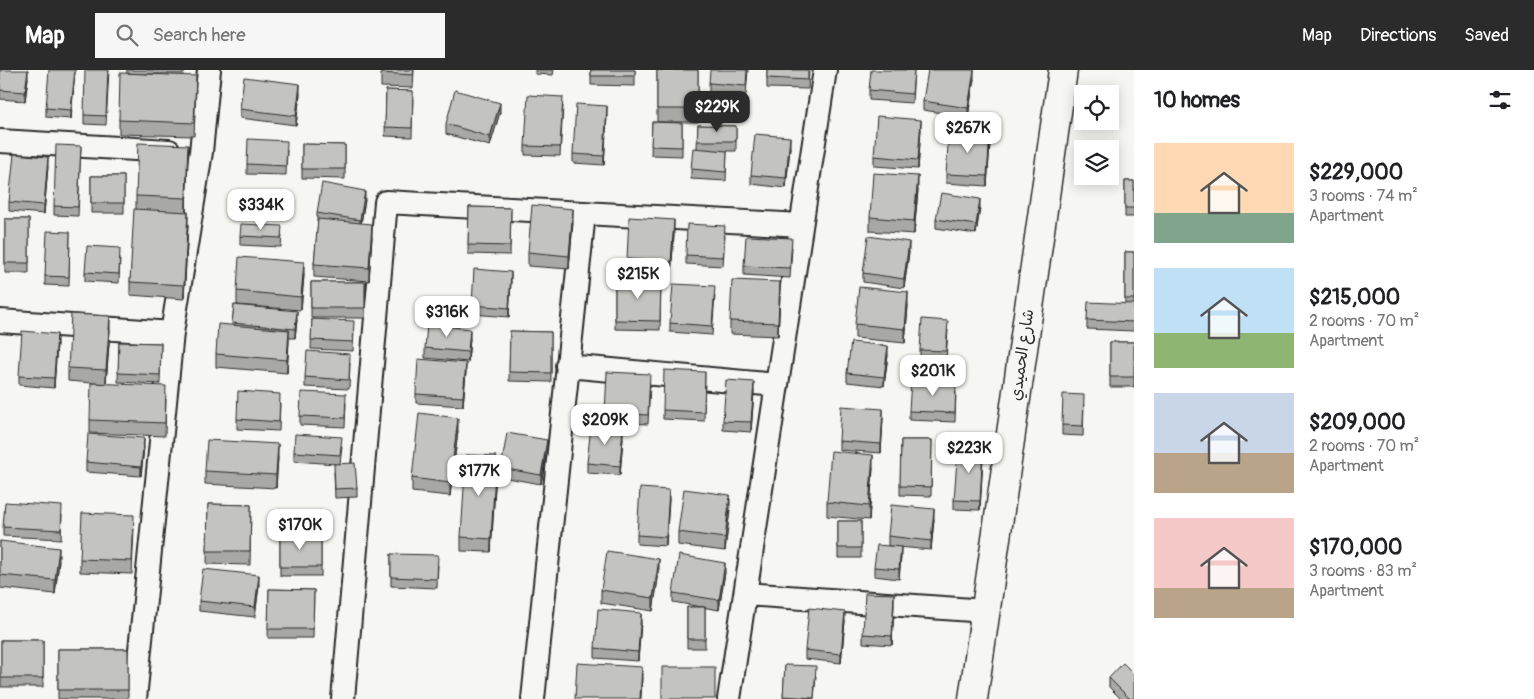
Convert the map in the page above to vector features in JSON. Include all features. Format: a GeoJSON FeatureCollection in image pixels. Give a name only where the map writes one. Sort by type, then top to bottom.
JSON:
{"type":"FeatureCollection","features":[{"type":"Feature","properties":{"kind":"street"},"geometry":{"type":"LineString","coordinates":[[135,699],[172,333],[201,152],[209,70]]}},
{"type":"Feature","properties":{"kind":"street"},"geometry":{"type":"LineString","coordinates":[[729,699],[825,70]]}},
{"type":"Feature","properties":{"kind":"street","name":"شارع الحميدي"},"geometry":{"type":"LineString","coordinates":[[973,699],[1063,70]]}},
{"type":"Feature","properties":{"kind":"street"},"geometry":{"type":"LineString","coordinates":[[0,141],[201,152]]}},
{"type":"Feature","properties":{"kind":"street"},"geometry":{"type":"LineString","coordinates":[[343,699],[386,202],[801,225]]}},
{"type":"Feature","properties":{"kind":"street"},"geometry":{"type":"LineString","coordinates":[[532,699],[584,212]]}},
{"type":"Feature","properties":{"kind":"street"},"geometry":{"type":"LineString","coordinates":[[0,321],[172,333]]}},
{"type":"Feature","properties":{"kind":"street"},"geometry":{"type":"LineString","coordinates":[[567,366],[777,384]]}},
{"type":"Feature","properties":{"kind":"street"},"geometry":{"type":"LineString","coordinates":[[745,594],[986,611]]}},
{"type":"Feature","properties":{"kind":"building"},"geometry":{"type":"Polygon","coordinates":[[[0,70],[28,70],[25,92],[0,90],[0,70]]]}},
{"type":"Feature","properties":{"kind":"building"},"geometry":{"type":"Polygon","coordinates":[[[49,70],[75,70],[71,110],[46,108],[49,70]]]}},
{"type":"Feature","properties":{"kind":"building"},"geometry":{"type":"Polygon","coordinates":[[[85,70],[108,70],[106,116],[84,115],[85,70]]]}},
{"type":"Feature","properties":{"kind":"building"},"geometry":{"type":"Polygon","coordinates":[[[381,70],[414,70],[413,75],[381,73],[381,70]]]}},
{"type":"Feature","properties":{"kind":"building"},"geometry":{"type":"Polygon","coordinates":[[[591,70],[635,70],[635,76],[591,76],[591,70]]]}},
{"type":"Feature","properties":{"kind":"building"},"geometry":{"type":"Polygon","coordinates":[[[657,70],[698,70],[698,109],[657,109],[657,70]]]}},
{"type":"Feature","properties":{"kind":"building"},"geometry":{"type":"Polygon","coordinates":[[[710,70],[747,70],[746,86],[709,83],[710,70]]]}},
{"type":"Feature","properties":{"kind":"building"},"geometry":{"type":"Polygon","coordinates":[[[767,70],[808,70],[808,80],[767,78],[767,70]]]}},
{"type":"Feature","properties":{"kind":"building"},"geometry":{"type":"Polygon","coordinates":[[[871,70],[914,70],[912,94],[869,90],[871,70]]]}},
{"type":"Feature","properties":{"kind":"building"},"geometry":{"type":"Polygon","coordinates":[[[928,70],[974,70],[968,108],[923,101],[928,70]]]}},
{"type":"Feature","properties":{"kind":"building"},"geometry":{"type":"Polygon","coordinates":[[[120,73],[196,76],[194,123],[119,120],[120,73]]]}},
{"type":"Feature","properties":{"kind":"building"},"geometry":{"type":"Polygon","coordinates":[[[244,77],[300,84],[296,116],[240,109],[244,77]]]}},
{"type":"Feature","properties":{"kind":"building"},"geometry":{"type":"Polygon","coordinates":[[[386,90],[413,91],[412,128],[385,127],[386,90]]]}},
{"type":"Feature","properties":{"kind":"building"},"geometry":{"type":"Polygon","coordinates":[[[455,90],[500,103],[490,137],[446,124],[455,90]]]}},
{"type":"Feature","properties":{"kind":"building"},"geometry":{"type":"Polygon","coordinates":[[[528,95],[563,97],[560,147],[525,146],[528,95]]]}},
{"type":"Feature","properties":{"kind":"building"},"geometry":{"type":"Polygon","coordinates":[[[576,104],[607,106],[604,156],[573,154],[576,104]]]}},
{"type":"Feature","properties":{"kind":"building"},"geometry":{"type":"Polygon","coordinates":[[[877,116],[921,120],[918,160],[874,156],[877,116]]]}},
{"type":"Feature","properties":{"kind":"building"},"geometry":{"type":"Polygon","coordinates":[[[652,122],[682,123],[682,147],[651,146],[652,122]]]}},
{"type":"Feature","properties":{"kind":"building"},"geometry":{"type":"Polygon","coordinates":[[[698,125],[736,126],[736,141],[697,141],[698,125]]]}},
{"type":"Feature","properties":{"kind":"building"},"geometry":{"type":"Polygon","coordinates":[[[949,131],[990,134],[987,176],[946,174],[949,131]]]}},
{"type":"Feature","properties":{"kind":"building"},"geometry":{"type":"Polygon","coordinates":[[[755,134],[790,137],[786,178],[751,175],[755,134]]]}},
{"type":"Feature","properties":{"kind":"building"},"geometry":{"type":"Polygon","coordinates":[[[248,139],[287,141],[286,166],[247,164],[248,139]]]}},
{"type":"Feature","properties":{"kind":"building"},"geometry":{"type":"Polygon","coordinates":[[[138,143],[188,145],[186,198],[136,196],[138,143]]]}},
{"type":"Feature","properties":{"kind":"building"},"geometry":{"type":"Polygon","coordinates":[[[302,144],[345,145],[345,169],[302,169],[302,144]]]}},
{"type":"Feature","properties":{"kind":"building"},"geometry":{"type":"Polygon","coordinates":[[[56,145],[81,146],[78,207],[54,206],[56,145]]]}},
{"type":"Feature","properties":{"kind":"building"},"geometry":{"type":"Polygon","coordinates":[[[693,148],[727,151],[726,172],[691,169],[693,148]]]}},
{"type":"Feature","properties":{"kind":"building"},"geometry":{"type":"Polygon","coordinates":[[[14,154],[48,157],[44,205],[9,202],[14,154]]]}},
{"type":"Feature","properties":{"kind":"building"},"geometry":{"type":"Polygon","coordinates":[[[873,173],[918,176],[914,221],[870,217],[873,173]]]}},
{"type":"Feature","properties":{"kind":"building"},"geometry":{"type":"Polygon","coordinates":[[[91,176],[124,176],[124,203],[91,203],[91,176]]]}},
{"type":"Feature","properties":{"kind":"building"},"geometry":{"type":"Polygon","coordinates":[[[1125,181],[1134,181],[1134,208],[1125,208],[1125,181]]]}},
{"type":"Feature","properties":{"kind":"building"},"geometry":{"type":"Polygon","coordinates":[[[322,183],[365,191],[360,220],[317,213],[322,183]]]}},
{"type":"Feature","properties":{"kind":"building"},"geometry":{"type":"Polygon","coordinates":[[[941,193],[980,199],[976,225],[936,219],[941,193]]]}},
{"type":"Feature","properties":{"kind":"building"},"geometry":{"type":"Polygon","coordinates":[[[532,205],[573,209],[569,256],[528,252],[532,205]]]}},
{"type":"Feature","properties":{"kind":"building"},"geometry":{"type":"Polygon","coordinates":[[[469,207],[511,208],[510,246],[468,245],[469,207]]]}},
{"type":"Feature","properties":{"kind":"building"},"geometry":{"type":"Polygon","coordinates":[[[134,209],[188,212],[184,285],[130,282],[134,209]]]}},
{"type":"Feature","properties":{"kind":"building"},"geometry":{"type":"Polygon","coordinates":[[[629,217],[674,220],[671,262],[627,259],[629,217]]]}},
{"type":"Feature","properties":{"kind":"building"},"geometry":{"type":"Polygon","coordinates":[[[5,219],[29,219],[29,263],[5,263],[5,219]]]}},
{"type":"Feature","properties":{"kind":"building"},"geometry":{"type":"Polygon","coordinates":[[[318,219],[372,224],[369,268],[314,264],[318,219]]]}},
{"type":"Feature","properties":{"kind":"building"},"geometry":{"type":"Polygon","coordinates":[[[241,224],[282,226],[281,238],[240,236],[241,224]]]}},
{"type":"Feature","properties":{"kind":"building"},"geometry":{"type":"Polygon","coordinates":[[[687,224],[725,226],[723,257],[686,255],[687,224]]]}},
{"type":"Feature","properties":{"kind":"building"},"geometry":{"type":"Polygon","coordinates":[[[47,231],[70,232],[69,277],[45,276],[47,231]]]}},
{"type":"Feature","properties":{"kind":"building"},"geometry":{"type":"Polygon","coordinates":[[[746,236],[792,238],[790,268],[744,266],[746,236]]]}},
{"type":"Feature","properties":{"kind":"building"},"geometry":{"type":"Polygon","coordinates":[[[868,236],[909,242],[904,279],[863,273],[868,236]]]}},
{"type":"Feature","properties":{"kind":"building"},"geometry":{"type":"Polygon","coordinates":[[[87,246],[120,248],[119,274],[85,272],[87,246]]]}},
{"type":"Feature","properties":{"kind":"building"},"geometry":{"type":"Polygon","coordinates":[[[1125,252],[1134,252],[1134,299],[1125,299],[1125,252]]]}},
{"type":"Feature","properties":{"kind":"building"},"geometry":{"type":"Polygon","coordinates":[[[239,257],[304,262],[301,297],[237,291],[239,257]]]}},
{"type":"Feature","properties":{"kind":"building"},"geometry":{"type":"Polygon","coordinates":[[[474,269],[511,272],[509,308],[472,305],[474,269]]]}},
{"type":"Feature","properties":{"kind":"building"},"geometry":{"type":"Polygon","coordinates":[[[615,280],[661,281],[660,321],[615,320],[615,280]]]}},
{"type":"Feature","properties":{"kind":"building"},"geometry":{"type":"Polygon","coordinates":[[[732,280],[780,282],[778,323],[730,321],[732,280]]]}},
{"type":"Feature","properties":{"kind":"building"},"geometry":{"type":"Polygon","coordinates":[[[311,282],[365,282],[365,308],[311,308],[311,282]]]}},
{"type":"Feature","properties":{"kind":"building"},"geometry":{"type":"Polygon","coordinates":[[[673,284],[715,286],[712,326],[670,323],[673,284]]]}},
{"type":"Feature","properties":{"kind":"building"},"geometry":{"type":"Polygon","coordinates":[[[859,287],[908,292],[905,329],[855,324],[859,287]]]}},
{"type":"Feature","properties":{"kind":"building"},"geometry":{"type":"Polygon","coordinates":[[[1088,302],[1134,304],[1134,322],[1087,320],[1088,302]]]}},
{"type":"Feature","properties":{"kind":"building"},"geometry":{"type":"Polygon","coordinates":[[[234,305],[297,311],[295,329],[232,323],[234,305]]]}},
{"type":"Feature","properties":{"kind":"building"},"geometry":{"type":"Polygon","coordinates":[[[71,314],[110,316],[106,370],[68,368],[71,314]]]}},
{"type":"Feature","properties":{"kind":"building"},"geometry":{"type":"Polygon","coordinates":[[[312,319],[354,321],[353,342],[311,340],[312,319]]]}},
{"type":"Feature","properties":{"kind":"building"},"geometry":{"type":"Polygon","coordinates":[[[922,319],[948,321],[946,351],[920,350],[922,319]]]}},
{"type":"Feature","properties":{"kind":"building"},"geometry":{"type":"Polygon","coordinates":[[[218,324],[289,330],[287,360],[216,354],[218,324]]]}},
{"type":"Feature","properties":{"kind":"building"},"geometry":{"type":"Polygon","coordinates":[[[427,324],[470,329],[468,352],[425,348],[427,324]]]}},
{"type":"Feature","properties":{"kind":"building"},"geometry":{"type":"Polygon","coordinates":[[[22,331],[57,334],[54,378],[19,376],[22,331]]]}},
{"type":"Feature","properties":{"kind":"building"},"geometry":{"type":"Polygon","coordinates":[[[510,331],[551,332],[551,373],[509,372],[510,331]]]}},
{"type":"Feature","properties":{"kind":"building"},"geometry":{"type":"Polygon","coordinates":[[[119,342],[161,343],[160,375],[118,373],[119,342]]]}},
{"type":"Feature","properties":{"kind":"building"},"geometry":{"type":"Polygon","coordinates":[[[851,342],[888,346],[884,377],[847,373],[851,342]]]}},
{"type":"Feature","properties":{"kind":"building"},"geometry":{"type":"Polygon","coordinates":[[[1110,342],[1134,342],[1134,377],[1110,377],[1110,342]]]}},
{"type":"Feature","properties":{"kind":"building"},"geometry":{"type":"Polygon","coordinates":[[[307,351],[350,354],[349,380],[305,377],[307,351]]]}},
{"type":"Feature","properties":{"kind":"building"},"geometry":{"type":"Polygon","coordinates":[[[418,359],[466,363],[463,397],[416,394],[418,359]]]}},
{"type":"Feature","properties":{"kind":"building"},"geometry":{"type":"Polygon","coordinates":[[[664,370],[705,372],[704,412],[663,410],[664,370]]]}},
{"type":"Feature","properties":{"kind":"building"},"geometry":{"type":"Polygon","coordinates":[[[607,372],[650,374],[648,415],[605,413],[607,372]]]}},
{"type":"Feature","properties":{"kind":"building"},"geometry":{"type":"Polygon","coordinates":[[[726,380],[754,382],[751,422],[723,421],[726,380]]]}},
{"type":"Feature","properties":{"kind":"building"},"geometry":{"type":"Polygon","coordinates":[[[911,380],[956,382],[955,413],[909,411],[911,380]]]}},
{"type":"Feature","properties":{"kind":"building"},"geometry":{"type":"Polygon","coordinates":[[[91,383],[166,386],[165,423],[90,420],[91,383]]]}},
{"type":"Feature","properties":{"kind":"building"},"geometry":{"type":"Polygon","coordinates":[[[238,391],[280,394],[279,422],[237,419],[238,391]]]}},
{"type":"Feature","properties":{"kind":"building"},"geometry":{"type":"Polygon","coordinates":[[[301,392],[346,394],[345,418],[300,416],[301,392]]]}},
{"type":"Feature","properties":{"kind":"building"},"geometry":{"type":"Polygon","coordinates":[[[1063,394],[1084,395],[1083,426],[1062,425],[1063,394]]]}},
{"type":"Feature","properties":{"kind":"building"},"geometry":{"type":"Polygon","coordinates":[[[841,406],[883,409],[881,444],[839,441],[841,406]]]}},
{"type":"Feature","properties":{"kind":"building"},"geometry":{"type":"Polygon","coordinates":[[[419,413],[458,418],[450,483],[412,478],[419,413]]]}},
{"type":"Feature","properties":{"kind":"building"},"geometry":{"type":"Polygon","coordinates":[[[591,426],[623,428],[620,466],[587,463],[591,426]]]}},
{"type":"Feature","properties":{"kind":"building"},"geometry":{"type":"Polygon","coordinates":[[[507,433],[547,440],[541,475],[501,468],[507,433]]]}},
{"type":"Feature","properties":{"kind":"building"},"geometry":{"type":"Polygon","coordinates":[[[88,434],[144,438],[141,467],[86,462],[88,434]]]}},
{"type":"Feature","properties":{"kind":"building"},"geometry":{"type":"Polygon","coordinates":[[[295,434],[342,437],[340,455],[294,452],[295,434]]]}},
{"type":"Feature","properties":{"kind":"building"},"geometry":{"type":"Polygon","coordinates":[[[207,440],[278,444],[276,475],[205,471],[207,440]]]}},
{"type":"Feature","properties":{"kind":"building"},"geometry":{"type":"Polygon","coordinates":[[[901,440],[932,440],[931,487],[900,486],[901,440]]]}},
{"type":"Feature","properties":{"kind":"building"},"geometry":{"type":"Polygon","coordinates":[[[958,446],[983,447],[980,501],[954,500],[958,446]]]}},
{"type":"Feature","properties":{"kind":"building"},"geometry":{"type":"Polygon","coordinates":[[[831,451],[873,455],[869,506],[827,502],[831,451]]]}},
{"type":"Feature","properties":{"kind":"building"},"geometry":{"type":"Polygon","coordinates":[[[466,455],[496,456],[491,539],[461,537],[466,455]]]}},
{"type":"Feature","properties":{"kind":"building"},"geometry":{"type":"Polygon","coordinates":[[[355,463],[357,488],[335,489],[334,464],[355,463]]]}},
{"type":"Feature","properties":{"kind":"building"},"geometry":{"type":"Polygon","coordinates":[[[640,488],[669,490],[666,537],[637,535],[640,488]]]}},
{"type":"Feature","properties":{"kind":"building"},"geometry":{"type":"Polygon","coordinates":[[[684,489],[730,495],[725,538],[678,532],[684,489]]]}},
{"type":"Feature","properties":{"kind":"building"},"geometry":{"type":"Polygon","coordinates":[[[5,502],[62,506],[61,530],[3,527],[5,502]]]}},
{"type":"Feature","properties":{"kind":"building"},"geometry":{"type":"Polygon","coordinates":[[[208,504],[251,505],[250,551],[207,551],[208,504]]]}},
{"type":"Feature","properties":{"kind":"building"},"geometry":{"type":"Polygon","coordinates":[[[891,505],[934,509],[931,541],[888,536],[891,505]]]}},
{"type":"Feature","properties":{"kind":"building"},"geometry":{"type":"Polygon","coordinates":[[[82,513],[134,515],[132,561],[80,559],[82,513]]]}},
{"type":"Feature","properties":{"kind":"building"},"geometry":{"type":"Polygon","coordinates":[[[838,521],[861,521],[861,548],[838,548],[838,521]]]}},
{"type":"Feature","properties":{"kind":"building"},"geometry":{"type":"Polygon","coordinates":[[[280,535],[321,535],[321,567],[280,567],[280,535]]]}},
{"type":"Feature","properties":{"kind":"building"},"geometry":{"type":"Polygon","coordinates":[[[0,541],[59,548],[55,580],[0,575],[0,541]]]}},
{"type":"Feature","properties":{"kind":"building"},"geometry":{"type":"Polygon","coordinates":[[[877,545],[901,547],[899,569],[874,567],[877,545]]]}},
{"type":"Feature","properties":{"kind":"building"},"geometry":{"type":"Polygon","coordinates":[[[607,551],[659,559],[653,598],[601,590],[607,551]]]}},
{"type":"Feature","properties":{"kind":"building"},"geometry":{"type":"Polygon","coordinates":[[[391,554],[438,555],[437,579],[391,577],[391,554]]]}},
{"type":"Feature","properties":{"kind":"building"},"geometry":{"type":"Polygon","coordinates":[[[679,555],[725,563],[719,600],[673,593],[679,555]]]}},
{"type":"Feature","properties":{"kind":"building"},"geometry":{"type":"Polygon","coordinates":[[[203,569],[259,575],[255,607],[199,601],[203,569]]]}},
{"type":"Feature","properties":{"kind":"building"},"geometry":{"type":"Polygon","coordinates":[[[269,589],[314,590],[313,629],[268,629],[269,589]]]}},
{"type":"Feature","properties":{"kind":"building"},"geometry":{"type":"Polygon","coordinates":[[[865,593],[894,594],[892,636],[863,634],[865,593]]]}},
{"type":"Feature","properties":{"kind":"building"},"geometry":{"type":"Polygon","coordinates":[[[687,607],[705,607],[705,639],[687,639],[687,607]]]}},
{"type":"Feature","properties":{"kind":"building"},"geometry":{"type":"Polygon","coordinates":[[[809,608],[845,612],[841,654],[805,650],[809,608]]]}},
{"type":"Feature","properties":{"kind":"building"},"geometry":{"type":"Polygon","coordinates":[[[598,609],[641,613],[638,652],[595,648],[598,609]]]}},
{"type":"Feature","properties":{"kind":"building"},"geometry":{"type":"Polygon","coordinates":[[[1,640],[43,640],[43,678],[1,678],[1,640]]]}},
{"type":"Feature","properties":{"kind":"building"},"geometry":{"type":"Polygon","coordinates":[[[58,649],[128,649],[128,690],[58,690],[58,649]]]}},
{"type":"Feature","properties":{"kind":"building"},"geometry":{"type":"Polygon","coordinates":[[[577,663],[642,667],[640,699],[575,699],[577,663]]]}},
{"type":"Feature","properties":{"kind":"building"},"geometry":{"type":"Polygon","coordinates":[[[1123,663],[1134,674],[1134,699],[1130,699],[1109,678],[1123,663]]]}},
{"type":"Feature","properties":{"kind":"building"},"geometry":{"type":"Polygon","coordinates":[[[785,665],[816,666],[814,698],[783,696],[785,665]]]}},
{"type":"Feature","properties":{"kind":"building"},"geometry":{"type":"Polygon","coordinates":[[[662,667],[715,667],[715,699],[662,699],[662,667]]]}}]}
